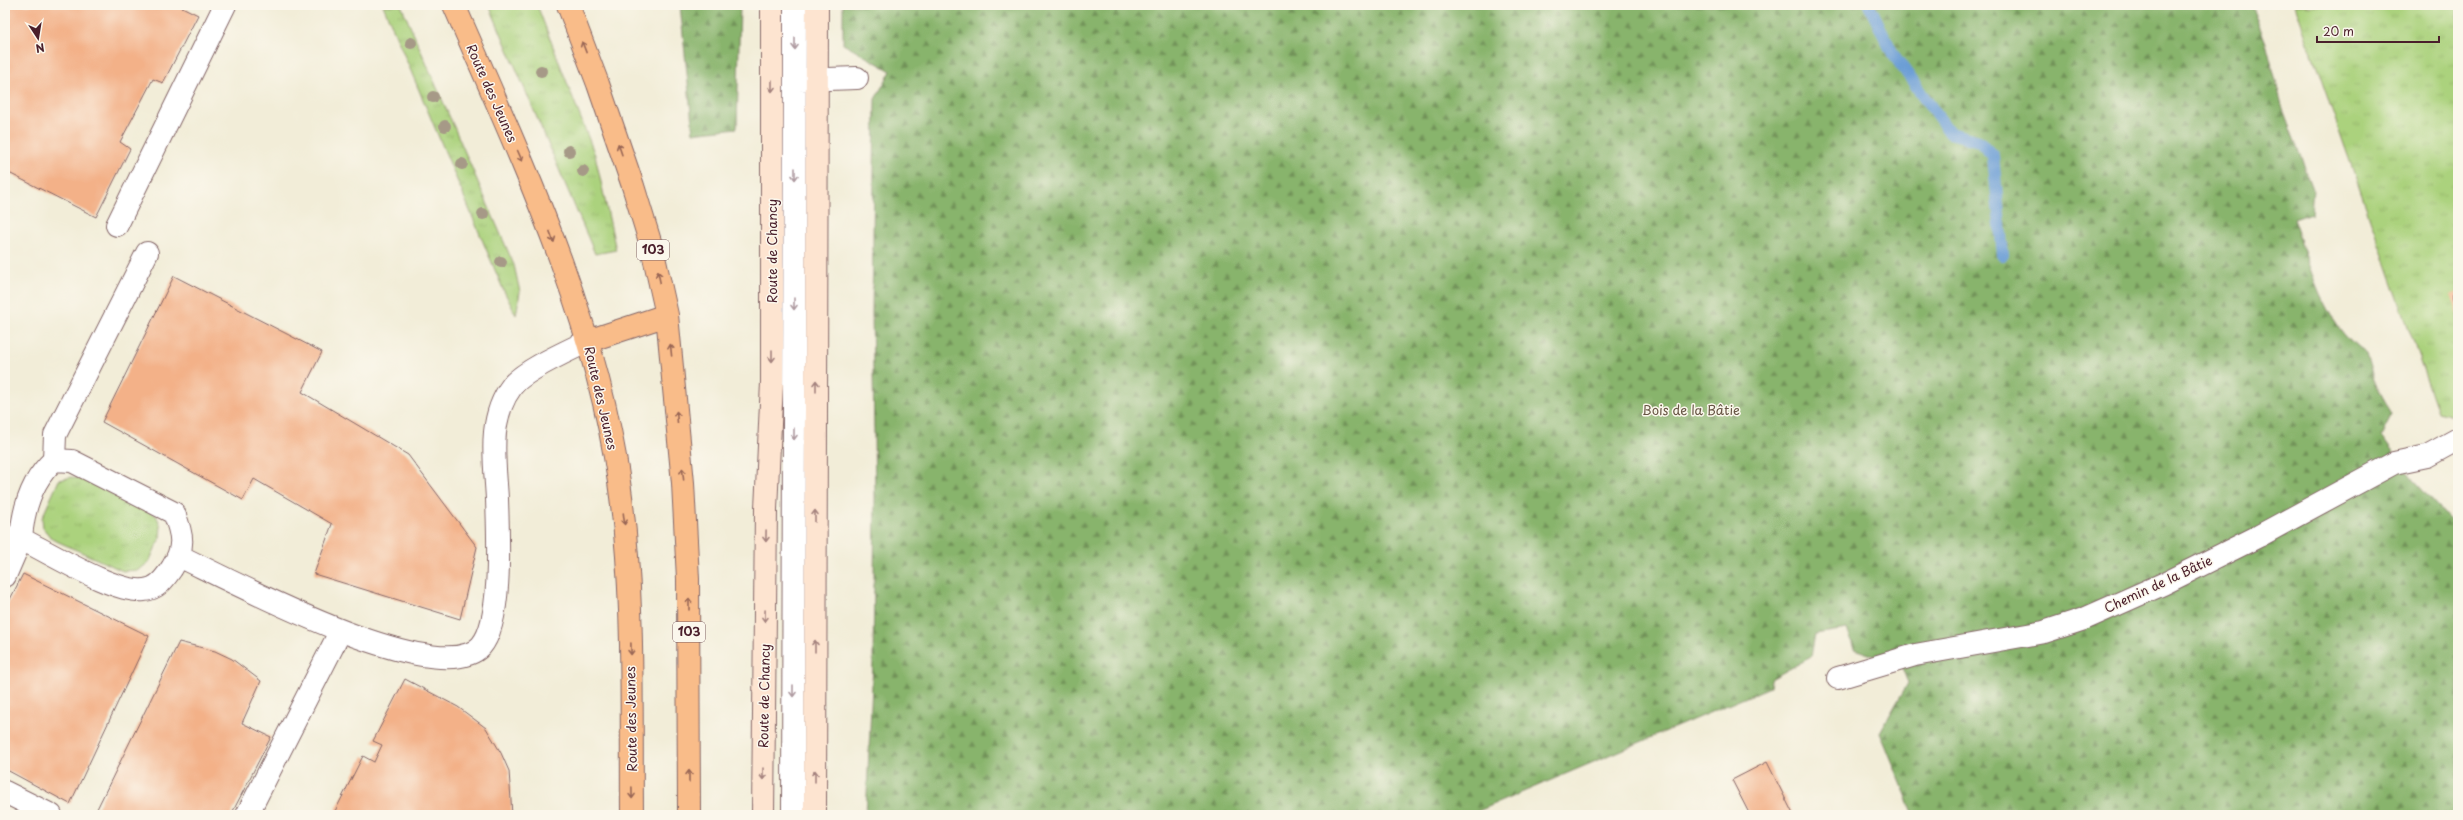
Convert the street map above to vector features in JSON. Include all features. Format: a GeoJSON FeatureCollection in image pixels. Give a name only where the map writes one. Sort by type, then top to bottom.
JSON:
{"type":"FeatureCollection","features":[{"type":"Feature","properties":{"kind":"main road","name":"Route des Jeunes"},"geometry":{"type":"LineString","coordinates":[[454,5],[533,186],[574,296],[588,341],[608,424],[619,480],[626,534],[630,596],[632,815]]}},
{"type":"Feature","properties":{"kind":"main road","name":"103"},"geometry":{"type":"LineString","coordinates":[[568,5],[600,89],[633,186],[652,248],[667,315],[684,483],[688,579],[689,815]]}},
{"type":"Feature","properties":{"kind":"main road","name":"Route de Chancy"},"geometry":{"type":"LineString","coordinates":[[763,815],[765,577],[772,382],[772,5]]}},
{"type":"Feature","properties":{"kind":"main road"},"geometry":{"type":"LineString","coordinates":[[814,815],[816,5]]}},
{"type":"Feature","properties":{"kind":"main road"},"geometry":{"type":"LineString","coordinates":[[588,341],[667,315]]}},
{"type":"Feature","properties":{"kind":"street"},"geometry":{"type":"LineString","coordinates":[[117,225],[225,5]]}},
{"type":"Feature","properties":{"kind":"street"},"geometry":{"type":"LineString","coordinates":[[793,815],[795,5]]}},
{"type":"Feature","properties":{"kind":"street"},"geometry":{"type":"LineString","coordinates":[[795,80],[857,78]]}},
{"type":"Feature","properties":{"kind":"street"},"geometry":{"type":"LineString","coordinates":[[5,576],[13,538],[23,512],[42,471],[54,460],[55,435],[147,253]]}},
{"type":"Feature","properties":{"kind":"street"},"geometry":{"type":"LineString","coordinates":[[179,556],[340,632],[390,648],[438,658],[471,655],[482,646],[490,627],[496,596],[499,542],[494,436],[500,407],[512,385],[527,374],[588,341]]}},
{"type":"Feature","properties":{"kind":"street","name":"Chemin de la Bâtie"},"geometry":{"type":"LineString","coordinates":[[1838,678],[1915,655],[2044,632],[2084,619],[2170,580],[2259,536],[2394,463],[2427,456],[2458,439]]}},
{"type":"Feature","properties":{"kind":"street"},"geometry":{"type":"LineString","coordinates":[[13,538],[120,588],[145,590],[163,582],[179,556],[182,535],[174,513],[72,461],[54,460]]}},
{"type":"Feature","properties":{"kind":"street"},"geometry":{"type":"LineString","coordinates":[[247,815],[340,632]]}},
{"type":"Feature","properties":{"kind":"street"},"geometry":{"type":"LineString","coordinates":[[5,792],[52,815]]}},
{"type":"Feature","properties":{"kind":"green space"},"geometry":{"type":"Polygon","coordinates":[[[383,5],[401,5],[514,265],[520,292],[516,315],[503,289],[383,5]]]}},
{"type":"Feature","properties":{"kind":"green space"},"geometry":{"type":"Polygon","coordinates":[[[489,5],[537,5],[595,155],[616,250],[595,254],[489,5]]]}},
{"type":"Feature","properties":{"kind":"green space"},"geometry":{"type":"Polygon","coordinates":[[[680,5],[740,5],[737,128],[693,133],[680,5]]]}},
{"type":"Feature","properties":{"kind":"green space","name":"Bois de la Bâtie"},"geometry":{"type":"Polygon","coordinates":[[[843,5],[2251,5],[2266,43],[2284,113],[2313,189],[2311,213],[2293,219],[2312,275],[2328,311],[2339,328],[2351,342],[2366,354],[2374,381],[2392,414],[2381,435],[2416,483],[2458,529],[2458,815],[1914,815],[1880,732],[1908,683],[1896,652],[1878,657],[1854,649],[1847,629],[1815,634],[1811,657],[1771,679],[1770,687],[1469,815],[866,815],[873,662],[875,497],[872,312],[875,99],[891,71],[843,44],[843,5]]]}},
{"type":"Feature","properties":{"kind":"green space"},"geometry":{"type":"Polygon","coordinates":[[[2295,5],[2458,5],[2458,418],[2438,412],[2295,5]]]}},
{"type":"Feature","properties":{"kind":"green space"},"geometry":{"type":"Polygon","coordinates":[[[72,477],[86,480],[156,515],[161,526],[160,538],[149,562],[139,570],[123,571],[52,539],[43,528],[42,518],[59,480],[72,477]]]}},
{"type":"Feature","properties":{"kind":"building"},"geometry":{"type":"Polygon","coordinates":[[[5,5],[178,5],[198,15],[163,83],[153,79],[120,142],[130,149],[96,217],[5,171],[5,5]]]}},
{"type":"Feature","properties":{"kind":"building"},"geometry":{"type":"Polygon","coordinates":[[[174,276],[322,352],[302,392],[408,455],[477,547],[460,619],[314,574],[332,524],[254,479],[243,500],[102,422],[174,276]]]}},
{"type":"Feature","properties":{"kind":"building"},"geometry":{"type":"Polygon","coordinates":[[[2458,292],[2458,314],[2451,295],[2458,292]]]}},
{"type":"Feature","properties":{"kind":"building"},"geometry":{"type":"Polygon","coordinates":[[[23,574],[149,636],[70,804],[5,769],[5,609],[23,574]]]}},
{"type":"Feature","properties":{"kind":"building"},"geometry":{"type":"Polygon","coordinates":[[[179,642],[215,651],[232,659],[261,681],[242,723],[271,737],[231,815],[94,815],[179,642]]]}},
{"type":"Feature","properties":{"kind":"building"},"geometry":{"type":"Polygon","coordinates":[[[405,679],[458,707],[486,728],[501,753],[509,771],[512,815],[333,815],[363,756],[374,762],[382,745],[373,741],[405,679]]]}},
{"type":"Feature","properties":{"kind":"building"},"geometry":{"type":"Polygon","coordinates":[[[1767,762],[1793,815],[1750,815],[1732,780],[1767,762]]]}},
{"type":"Feature","properties":{"kind":"waterway"},"geometry":{"type":"LineString","coordinates":[[1869,5],[1893,54],[1950,133],[1979,141],[1993,156],[2003,255]]}}]}
